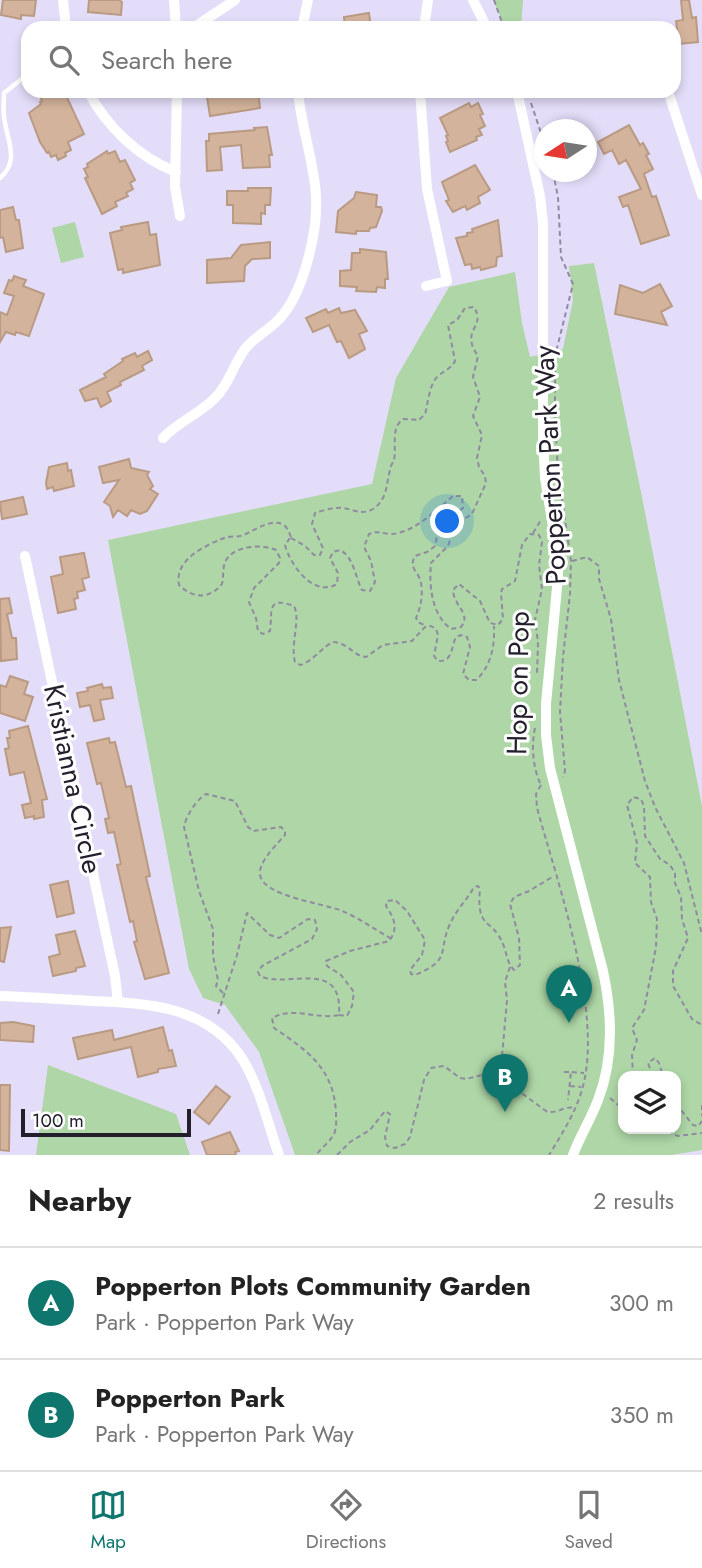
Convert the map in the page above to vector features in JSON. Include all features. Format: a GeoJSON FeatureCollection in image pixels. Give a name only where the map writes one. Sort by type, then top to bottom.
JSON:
{"type":"FeatureCollection","features":[{"type":"Feature","properties":{"kind":"street"},"geometry":{"type":"LineString","coordinates":[[63,0],[65,21]]}},
{"type":"Feature","properties":{"kind":"street"},"geometry":{"type":"LineString","coordinates":[[174,0],[176,21]]}},
{"type":"Feature","properties":{"kind":"street"},"geometry":{"type":"LineString","coordinates":[[203,21],[235,0]]}},
{"type":"Feature","properties":{"kind":"street"},"geometry":{"type":"LineString","coordinates":[[304,21],[309,0]]}},
{"type":"Feature","properties":{"kind":"street"},"geometry":{"type":"LineString","coordinates":[[425,21],[428,0]]}},
{"type":"Feature","properties":{"kind":"street"},"geometry":{"type":"LineString","coordinates":[[472,0],[483,21]]}},
{"type":"Feature","properties":{"kind":"street"},"geometry":{"type":"LineString","coordinates":[[92,98],[105,119],[121,136],[160,165],[176,172]]}},
{"type":"Feature","properties":{"kind":"street"},"geometry":{"type":"LineString","coordinates":[[177,98],[175,187],[180,216]]}},
{"type":"Feature","properties":{"kind":"street"},"geometry":{"type":"LineString","coordinates":[[163,438],[220,392],[247,347],[286,312],[305,270],[316,226],[316,196],[299,98]]}},
{"type":"Feature","properties":{"kind":"street"},"geometry":{"type":"LineString","coordinates":[[420,98],[427,189],[447,281],[426,286]]}},
{"type":"Feature","properties":{"kind":"street","name":"Popperton Park Way"},"geometry":{"type":"LineString","coordinates":[[519,98],[540,196],[543,223],[543,437],[545,478],[558,557],[546,704],[547,744],[553,781],[603,971],[610,1024],[608,1059],[601,1092],[573,1155]]}},
{"type":"Feature","properties":{"kind":"street"},"geometry":{"type":"LineString","coordinates":[[670,98],[702,195]]}},
{"type":"Feature","properties":{"kind":"street","name":"Kristianna Circle"},"geometry":{"type":"LineString","coordinates":[[25,556],[118,1002]]}},
{"type":"Feature","properties":{"kind":"street"},"geometry":{"type":"LineString","coordinates":[[0,996],[154,1005],[184,1012],[211,1026],[224,1037],[244,1062],[279,1155]]}},
{"type":"Feature","properties":{"kind":"lane"},"geometry":{"type":"LineString","coordinates":[[0,178],[7,172],[12,157],[4,117],[4,93],[21,80]]}},
{"type":"Feature","properties":{"kind":"path"},"geometry":{"type":"LineString","coordinates":[[494,0],[502,21]]}},
{"type":"Feature","properties":{"kind":"path"},"geometry":{"type":"LineString","coordinates":[[529,98],[536,119]]}},
{"type":"Feature","properties":{"kind":"path"},"geometry":{"type":"LineString","coordinates":[[555,182],[561,257],[573,284],[557,341],[555,365],[558,471],[571,561],[560,712],[565,771],[561,778]]}},
{"type":"Feature","properties":{"kind":"path","name":"Hop on Pop"},"geometry":{"type":"LineString","coordinates":[[291,538],[314,555],[320,555],[323,548],[312,524],[315,513],[337,508],[361,513],[380,502],[387,489],[389,471],[394,459],[393,442],[398,424],[403,419],[419,419],[425,414],[427,400],[436,379],[449,370],[455,360],[447,325],[457,320],[466,307],[474,307],[477,320],[470,344],[478,356],[473,377],[480,393],[472,416],[482,432],[477,458],[486,483],[472,514],[456,524],[448,546],[431,563],[430,588],[439,617],[451,629],[461,627],[466,620],[453,599],[453,590],[459,584],[480,601],[488,620],[498,625],[503,619],[502,589],[515,581],[524,541],[530,534],[537,534],[542,542],[539,565],[542,589],[535,620],[538,642],[537,679]]}},
{"type":"Feature","properties":{"kind":"path"},"geometry":{"type":"LineString","coordinates":[[427,626],[414,639],[383,645],[366,657],[346,645],[333,642],[300,666],[293,655],[297,614],[294,606],[281,603],[273,606],[270,611],[270,631],[263,634],[258,631],[250,604],[249,599],[254,588],[279,563],[276,550],[256,547],[240,550],[232,555],[225,564],[222,584],[207,595],[192,595],[179,585],[178,575],[184,562],[225,537],[241,536],[254,529],[278,523],[287,528],[291,538],[285,545],[287,554],[313,585],[326,588],[337,584],[338,573],[330,558],[333,552],[340,550],[350,560],[362,590],[370,590],[375,582],[364,547],[369,534],[377,531],[392,534],[412,529],[453,496],[462,496],[463,508],[439,527],[435,546],[415,556],[412,561],[413,569],[421,583],[422,601],[416,618],[420,624],[435,627],[437,631],[434,656],[438,661],[444,662],[449,658],[454,639],[458,635],[467,638],[470,647],[463,674],[472,680],[480,677],[489,661],[494,646],[494,625]]}},
{"type":"Feature","properties":{"kind":"path"},"geometry":{"type":"LineString","coordinates":[[571,561],[587,557],[599,566],[599,579],[611,620],[619,680],[645,781],[655,807],[684,863],[702,936]]}},
{"type":"Feature","properties":{"kind":"path","name":"Hop on Pop"},"geometry":{"type":"LineString","coordinates":[[536,723],[533,746],[537,778],[541,785],[536,794],[537,808],[586,1007],[589,1042],[585,1083],[582,1087]]}},
{"type":"Feature","properties":{"kind":"path"},"geometry":{"type":"LineString","coordinates":[[541,785],[546,783]]}},
{"type":"Feature","properties":{"kind":"path"},"geometry":{"type":"LineString","coordinates":[[224,993],[216,986],[218,980],[213,956],[213,929],[199,891],[184,827],[187,818],[204,795],[222,796],[235,801],[247,827],[253,831],[281,827],[285,831],[285,835],[274,845],[260,869],[261,878],[269,887],[282,894],[345,912],[391,939]]}},
{"type":"Feature","properties":{"kind":"path"},"geometry":{"type":"LineString","coordinates":[[633,1071],[632,1055],[637,1040],[632,1028],[644,1008],[655,955],[657,919],[651,902],[650,877],[635,863],[636,843],[627,805],[633,797],[638,797],[643,806],[645,836],[660,859],[670,865],[675,873],[681,897],[682,919],[688,938],[673,971],[673,986],[692,1019],[702,1025]]}},
{"type":"Feature","properties":{"kind":"path"},"geometry":{"type":"LineString","coordinates":[[337,1155],[350,1142],[370,1130],[384,1111],[390,1114],[384,1137],[387,1146],[395,1148],[405,1144],[410,1139],[424,1080],[432,1068],[438,1065],[447,1067],[463,1079],[483,1075],[495,1066],[503,1054],[507,1000],[505,982],[510,973],[520,965],[521,953],[511,901],[555,876]]}},
{"type":"Feature","properties":{"kind":"path"},"geometry":{"type":"LineString","coordinates":[[316,1155],[329,1142],[336,1129],[335,1094],[330,1080],[313,1057],[302,1046],[274,1028],[272,1018],[299,1012],[330,1017],[348,1015],[355,994],[341,975],[327,966],[326,961],[391,939],[395,923],[385,904],[391,899],[399,902],[425,940],[422,955],[411,968],[411,974],[415,975],[432,967],[442,954],[454,916],[474,887],[478,886],[481,918],[502,943],[514,970]]}},
{"type":"Feature","properties":{"kind":"path"},"geometry":{"type":"LineString","coordinates":[[218,1014],[249,913],[271,935],[279,938],[313,918],[317,929],[312,939],[262,967],[258,974],[267,978],[301,977],[324,981],[331,985],[335,993],[339,1015]]}},
{"type":"Feature","properties":{"kind":"path"},"geometry":{"type":"LineString","coordinates":[[510,965],[510,973]]}},
{"type":"Feature","properties":{"kind":"path"},"geometry":{"type":"LineString","coordinates":[[651,1071],[648,1063],[654,1058],[661,1071]]}},
{"type":"Feature","properties":{"kind":"path"},"geometry":{"type":"LineString","coordinates":[[495,1066],[512,1072],[516,1090],[546,1111],[575,1108]]}},
{"type":"Feature","properties":{"kind":"path"},"geometry":{"type":"LineString","coordinates":[[564,1072],[585,1073]]}},
{"type":"Feature","properties":{"kind":"path"},"geometry":{"type":"LineString","coordinates":[[568,1100],[571,1072]]}},
{"type":"Feature","properties":{"kind":"path"},"geometry":{"type":"LineString","coordinates":[[549,1155],[575,1108],[582,1087],[570,1086]]}},
{"type":"Feature","properties":{"kind":"path"},"geometry":{"type":"LineString","coordinates":[[608,1097],[618,1105]]}},
{"type":"Feature","properties":{"kind":"path"},"geometry":{"type":"LineString","coordinates":[[702,1104],[702,1116]]}},
{"type":"Feature","properties":{"kind":"path"},"geometry":{"type":"LineString","coordinates":[[681,1110],[693,1125],[698,1126],[702,1121]]}},
{"type":"Feature","properties":{"kind":"path"},"geometry":{"type":"LineString","coordinates":[[673,1134],[678,1136],[702,1133]]}},
{"type":"Feature","properties":{"kind":"green space"},"geometry":{"type":"Polygon","coordinates":[[[493,0],[523,0],[522,21],[502,21],[493,0]]]}},
{"type":"Feature","properties":{"kind":"green space"},"geometry":{"type":"Polygon","coordinates":[[[75,222],[84,257],[61,263],[52,228],[75,222]]]}},
{"type":"Feature","properties":{"kind":"green space"},"geometry":{"type":"Polygon","coordinates":[[[594,263],[702,806],[702,1150],[672,1155],[295,1155],[259,1052],[225,1005],[203,998],[189,969],[108,540],[372,484],[396,378],[449,287],[515,272],[530,357],[563,349],[573,300],[569,266],[594,263]]]}},
{"type":"Feature","properties":{"kind":"green space"},"geometry":{"type":"Polygon","coordinates":[[[48,1065],[176,1114],[190,1155],[36,1155],[48,1065]]]}},
{"type":"Feature","properties":{"kind":"building"},"geometry":{"type":"Polygon","coordinates":[[[3,0],[36,0],[34,16],[21,15],[21,19],[1,15],[3,0]]]}},
{"type":"Feature","properties":{"kind":"building"},"geometry":{"type":"Polygon","coordinates":[[[89,0],[119,0],[122,2],[121,15],[88,12],[89,0]]]}},
{"type":"Feature","properties":{"kind":"building"},"geometry":{"type":"Polygon","coordinates":[[[681,0],[689,0],[692,18],[696,17],[698,42],[681,44],[681,21],[676,21],[683,20],[681,0]]]}},
{"type":"Feature","properties":{"kind":"building"},"geometry":{"type":"Polygon","coordinates":[[[369,13],[370,21],[344,21],[344,17],[369,13]]]}},
{"type":"Feature","properties":{"kind":"building"},"geometry":{"type":"Polygon","coordinates":[[[41,98],[67,98],[84,134],[68,142],[71,150],[58,160],[56,155],[51,157],[49,152],[47,153],[40,142],[29,113],[42,101],[41,98]]]}},
{"type":"Feature","properties":{"kind":"building"},"geometry":{"type":"Polygon","coordinates":[[[207,98],[259,98],[260,108],[210,116],[207,98]]]}},
{"type":"Feature","properties":{"kind":"building"},"geometry":{"type":"Polygon","coordinates":[[[469,103],[471,107],[478,103],[483,114],[480,115],[485,126],[479,129],[482,135],[450,152],[446,142],[448,135],[440,118],[469,103]]]}},
{"type":"Feature","properties":{"kind":"building"},"geometry":{"type":"Polygon","coordinates":[[[629,125],[640,145],[643,143],[649,154],[646,155],[653,169],[644,174],[652,197],[656,196],[669,235],[641,244],[628,205],[623,207],[619,197],[641,189],[626,160],[619,164],[612,150],[604,154],[598,142],[629,125]]]}},
{"type":"Feature","properties":{"kind":"building"},"geometry":{"type":"Polygon","coordinates":[[[267,127],[272,155],[269,155],[270,167],[243,168],[241,145],[220,147],[222,170],[207,171],[206,141],[209,141],[209,134],[267,127]]]}},
{"type":"Feature","properties":{"kind":"building"},"geometry":{"type":"Polygon","coordinates":[[[107,151],[108,154],[115,151],[120,162],[125,160],[135,180],[130,183],[133,189],[126,193],[128,196],[115,202],[117,206],[102,214],[85,178],[88,177],[84,169],[107,151]]]}},
{"type":"Feature","properties":{"kind":"building"},"geometry":{"type":"Polygon","coordinates":[[[475,165],[490,190],[478,197],[480,203],[467,210],[465,206],[453,212],[446,201],[449,200],[442,182],[475,165]]]}},
{"type":"Feature","properties":{"kind":"building"},"geometry":{"type":"Polygon","coordinates":[[[248,188],[271,188],[270,205],[265,205],[265,214],[261,213],[261,224],[233,223],[233,205],[227,205],[227,191],[248,191],[248,188]]]}},
{"type":"Feature","properties":{"kind":"building"},"geometry":{"type":"Polygon","coordinates":[[[356,192],[377,195],[376,207],[381,207],[382,211],[376,227],[370,228],[369,231],[356,231],[356,234],[336,232],[338,211],[354,198],[356,192]]]}},
{"type":"Feature","properties":{"kind":"building"},"geometry":{"type":"Polygon","coordinates":[[[13,207],[16,220],[19,220],[23,248],[6,252],[3,237],[0,238],[0,210],[13,207]]]}},
{"type":"Feature","properties":{"kind":"building"},"geometry":{"type":"Polygon","coordinates":[[[498,220],[502,256],[497,257],[496,266],[481,270],[480,267],[472,269],[471,264],[465,265],[456,238],[467,236],[467,233],[473,232],[472,229],[498,220]]]}},
{"type":"Feature","properties":{"kind":"building"},"geometry":{"type":"Polygon","coordinates":[[[148,222],[150,235],[156,234],[160,265],[123,273],[123,269],[118,270],[110,233],[122,230],[121,227],[148,222]]]}},
{"type":"Feature","properties":{"kind":"building"},"geometry":{"type":"Polygon","coordinates":[[[270,242],[270,258],[252,259],[245,266],[244,281],[207,283],[207,260],[231,258],[241,245],[270,242]]]}},
{"type":"Feature","properties":{"kind":"building"},"geometry":{"type":"Polygon","coordinates":[[[360,249],[386,252],[388,279],[385,279],[385,288],[377,287],[376,292],[356,291],[357,287],[340,286],[340,271],[351,270],[352,253],[360,253],[360,249]]]}},
{"type":"Feature","properties":{"kind":"building"},"geometry":{"type":"Polygon","coordinates":[[[14,276],[26,280],[23,286],[44,294],[29,336],[6,332],[0,342],[0,312],[7,315],[14,296],[4,293],[9,280],[12,281],[14,276]]]}},
{"type":"Feature","properties":{"kind":"building"},"geometry":{"type":"Polygon","coordinates":[[[660,284],[672,306],[661,312],[667,325],[615,314],[620,285],[643,293],[660,284]]]}},
{"type":"Feature","properties":{"kind":"building"},"geometry":{"type":"Polygon","coordinates":[[[339,308],[341,313],[355,310],[367,331],[359,334],[365,349],[349,358],[329,325],[313,332],[306,318],[326,309],[328,313],[339,308]]]}},
{"type":"Feature","properties":{"kind":"building"},"geometry":{"type":"Polygon","coordinates":[[[148,351],[152,360],[142,366],[144,370],[107,392],[111,401],[101,407],[97,398],[85,401],[80,390],[106,377],[104,374],[123,361],[122,359],[135,353],[137,357],[148,351]]]}},
{"type":"Feature","properties":{"kind":"building"},"geometry":{"type":"Polygon","coordinates":[[[129,459],[131,468],[149,472],[147,475],[153,486],[150,489],[158,494],[147,511],[140,514],[131,510],[127,516],[118,510],[113,517],[110,506],[104,502],[119,480],[103,483],[99,467],[129,459]]]}},
{"type":"Feature","properties":{"kind":"building"},"geometry":{"type":"Polygon","coordinates":[[[67,463],[74,486],[54,491],[53,487],[47,489],[49,467],[67,463]]]}},
{"type":"Feature","properties":{"kind":"building"},"geometry":{"type":"Polygon","coordinates":[[[23,497],[27,514],[2,519],[0,502],[23,497]]]}},
{"type":"Feature","properties":{"kind":"building"},"geometry":{"type":"Polygon","coordinates":[[[84,553],[89,577],[82,579],[85,590],[77,592],[78,598],[74,599],[76,609],[58,613],[51,577],[63,574],[60,557],[84,553]]]}},
{"type":"Feature","properties":{"kind":"building"},"geometry":{"type":"Polygon","coordinates":[[[9,598],[12,613],[7,614],[12,638],[16,638],[17,659],[1,661],[0,599],[9,598]]]}},
{"type":"Feature","properties":{"kind":"building"},"geometry":{"type":"Polygon","coordinates":[[[10,676],[28,682],[24,694],[33,697],[25,721],[0,713],[0,685],[6,687],[10,676]]]}},
{"type":"Feature","properties":{"kind":"building"},"geometry":{"type":"Polygon","coordinates":[[[102,684],[103,688],[111,687],[113,698],[100,700],[104,719],[94,721],[90,705],[80,707],[77,693],[102,684]]]}},
{"type":"Feature","properties":{"kind":"building"},"geometry":{"type":"Polygon","coordinates":[[[28,726],[47,799],[42,800],[44,817],[34,819],[34,816],[25,818],[22,805],[31,803],[24,772],[10,775],[5,749],[9,748],[9,731],[28,726]]]}},
{"type":"Feature","properties":{"kind":"building"},"geometry":{"type":"Polygon","coordinates":[[[109,738],[110,743],[115,742],[126,787],[131,786],[150,876],[146,877],[169,973],[145,979],[134,942],[137,941],[133,921],[130,922],[117,865],[121,864],[114,832],[108,833],[105,819],[109,818],[101,783],[97,784],[87,743],[109,738]]]}},
{"type":"Feature","properties":{"kind":"building"},"geometry":{"type":"Polygon","coordinates":[[[68,881],[74,913],[57,917],[50,885],[68,881]]]}},
{"type":"Feature","properties":{"kind":"building"},"geometry":{"type":"Polygon","coordinates":[[[11,927],[4,962],[0,961],[0,928],[11,927]]]}},
{"type":"Feature","properties":{"kind":"building"},"geometry":{"type":"Polygon","coordinates":[[[75,931],[85,966],[53,976],[49,957],[60,954],[56,935],[75,931]]]}},
{"type":"Feature","properties":{"kind":"building"},"geometry":{"type":"Polygon","coordinates":[[[13,1022],[34,1026],[33,1042],[0,1040],[0,1023],[13,1022]]]}},
{"type":"Feature","properties":{"kind":"building"},"geometry":{"type":"Polygon","coordinates":[[[163,1027],[176,1066],[158,1069],[158,1072],[138,1077],[131,1047],[78,1059],[73,1038],[112,1030],[114,1040],[163,1027]]]}},
{"type":"Feature","properties":{"kind":"building"},"geometry":{"type":"Polygon","coordinates":[[[0,1085],[10,1085],[9,1151],[0,1150],[0,1085]]]}},
{"type":"Feature","properties":{"kind":"building"},"geometry":{"type":"Polygon","coordinates":[[[216,1086],[230,1097],[209,1124],[194,1112],[216,1086]]]}},
{"type":"Feature","properties":{"kind":"building"},"geometry":{"type":"Polygon","coordinates":[[[230,1132],[239,1151],[235,1152],[236,1155],[207,1155],[202,1142],[230,1132]]]}},
{"type":"Feature","properties":{"kind":"place","name":"Popperton Plots Community Garden"},"geometry":{"type":"Point","coordinates":[569,1023]}},
{"type":"Feature","properties":{"kind":"place","name":"Popperton Park"},"geometry":{"type":"Point","coordinates":[505,1112]}}]}
